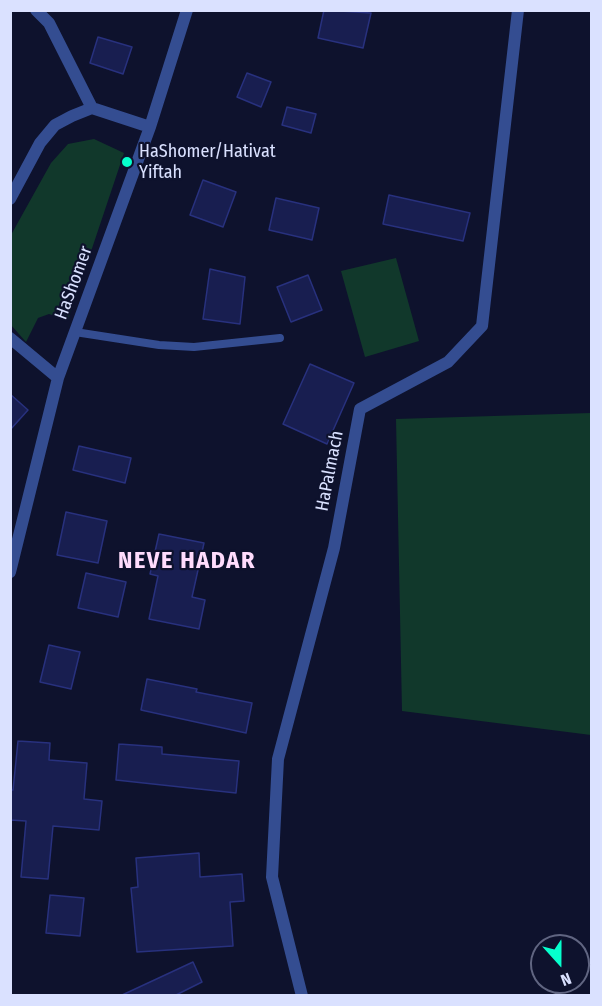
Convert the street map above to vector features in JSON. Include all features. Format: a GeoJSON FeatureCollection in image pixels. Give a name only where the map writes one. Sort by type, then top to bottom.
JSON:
{"type":"FeatureCollection","features":[{"type":"Feature","properties":{"kind":"street"},"geometry":{"type":"LineString","coordinates":[[36,10],[49,23],[92,108]]}},
{"type":"Feature","properties":{"kind":"street","name":"HaShomer"},"geometry":{"type":"LineString","coordinates":[[10,572],[58,378],[150,127],[187,10]]}},
{"type":"Feature","properties":{"kind":"street","name":"HaPalmach"},"geometry":{"type":"LineString","coordinates":[[302,996],[272,877],[278,759],[334,548],[360,410],[448,362],[482,326],[518,10]]}},
{"type":"Feature","properties":{"kind":"street"},"geometry":{"type":"LineString","coordinates":[[10,198],[40,143],[56,125],[92,108],[150,127]]}},
{"type":"Feature","properties":{"kind":"street"},"geometry":{"type":"LineString","coordinates":[[10,338],[58,378]]}},
{"type":"Feature","properties":{"kind":"lane"},"geometry":{"type":"LineString","coordinates":[[75,332],[159,345],[194,347],[280,338]]}},
{"type":"Feature","properties":{"kind":"green space"},"geometry":{"type":"Polygon","coordinates":[[[94,139],[124,153],[68,320],[49,314],[38,318],[26,342],[11,325],[11,235],[51,163],[68,144],[94,139]]]}},
{"type":"Feature","properties":{"kind":"green space"},"geometry":{"type":"Polygon","coordinates":[[[396,258],[419,341],[365,357],[341,271],[396,258]]]}},
{"type":"Feature","properties":{"kind":"green space"},"geometry":{"type":"Polygon","coordinates":[[[591,413],[591,735],[402,711],[396,419],[591,413]]]}},
{"type":"Feature","properties":{"kind":"building"},"geometry":{"type":"Polygon","coordinates":[[[324,10],[371,13],[363,48],[318,38],[324,10]]]}},
{"type":"Feature","properties":{"kind":"building"},"geometry":{"type":"Polygon","coordinates":[[[98,37],[132,47],[123,74],[90,63],[98,37]]]}},
{"type":"Feature","properties":{"kind":"building"},"geometry":{"type":"Polygon","coordinates":[[[247,73],[271,82],[261,107],[237,97],[247,73]]]}},
{"type":"Feature","properties":{"kind":"building"},"geometry":{"type":"Polygon","coordinates":[[[287,107],[316,114],[311,133],[282,125],[287,107]]]}},
{"type":"Feature","properties":{"kind":"building"},"geometry":{"type":"Polygon","coordinates":[[[203,180],[236,192],[223,227],[190,215],[203,180]]]}},
{"type":"Feature","properties":{"kind":"building"},"geometry":{"type":"Polygon","coordinates":[[[389,195],[470,213],[463,241],[383,224],[389,195]]]}},
{"type":"Feature","properties":{"kind":"building"},"geometry":{"type":"Polygon","coordinates":[[[276,198],[319,208],[312,240],[269,230],[276,198]]]}},
{"type":"Feature","properties":{"kind":"building"},"geometry":{"type":"Polygon","coordinates":[[[210,269],[245,277],[240,324],[203,319],[210,269]]]}},
{"type":"Feature","properties":{"kind":"building"},"geometry":{"type":"Polygon","coordinates":[[[308,275],[322,310],[291,322],[277,287],[308,275]]]}},
{"type":"Feature","properties":{"kind":"building"},"geometry":{"type":"Polygon","coordinates":[[[310,364],[354,383],[327,444],[283,424],[310,364]]]}},
{"type":"Feature","properties":{"kind":"building"},"geometry":{"type":"Polygon","coordinates":[[[10,394],[28,410],[10,430],[10,394]]]}},
{"type":"Feature","properties":{"kind":"building"},"geometry":{"type":"Polygon","coordinates":[[[79,446],[131,458],[125,483],[73,470],[79,446]]]}},
{"type":"Feature","properties":{"kind":"building"},"geometry":{"type":"Polygon","coordinates":[[[66,512],[107,521],[98,563],[57,555],[66,512]]]}},
{"type":"Feature","properties":{"kind":"building"},"geometry":{"type":"Polygon","coordinates":[[[159,534],[204,543],[192,597],[205,600],[199,629],[149,619],[158,576],[150,574],[159,534]]]}},
{"type":"Feature","properties":{"kind":"building"},"geometry":{"type":"Polygon","coordinates":[[[86,573],[126,582],[118,617],[78,608],[86,573]]]}},
{"type":"Feature","properties":{"kind":"building"},"geometry":{"type":"Polygon","coordinates":[[[49,645],[80,652],[71,689],[40,682],[49,645]]]}},
{"type":"Feature","properties":{"kind":"building"},"geometry":{"type":"Polygon","coordinates":[[[147,679],[252,703],[246,733],[141,710],[147,679]]]}},
{"type":"Feature","properties":{"kind":"building"},"geometry":{"type":"Polygon","coordinates":[[[18,741],[50,743],[49,760],[87,763],[84,799],[102,801],[99,830],[53,826],[48,879],[21,877],[26,821],[10,820],[10,790],[13,790],[18,741]]]}},
{"type":"Feature","properties":{"kind":"building"},"geometry":{"type":"Polygon","coordinates":[[[119,744],[162,747],[162,754],[239,761],[236,793],[116,780],[119,744]]]}},
{"type":"Feature","properties":{"kind":"building"},"geometry":{"type":"Polygon","coordinates":[[[199,853],[200,877],[242,874],[244,901],[230,902],[233,946],[137,952],[131,888],[138,887],[136,858],[199,853]]]}},
{"type":"Feature","properties":{"kind":"building"},"geometry":{"type":"Polygon","coordinates":[[[50,895],[84,898],[80,936],[46,933],[50,895]]]}},
{"type":"Feature","properties":{"kind":"building"},"geometry":{"type":"Polygon","coordinates":[[[193,962],[202,982],[174,996],[120,996],[193,962]]]}},
{"type":"Feature","properties":{"kind":"place","name":"HaShomer/Hativat Yiftah"},"geometry":{"type":"Point","coordinates":[127,162]}},
{"type":"Feature","properties":{"kind":"district","name":"NEVE HADAR"},"geometry":{"type":"Point","coordinates":[187,561]}}]}
